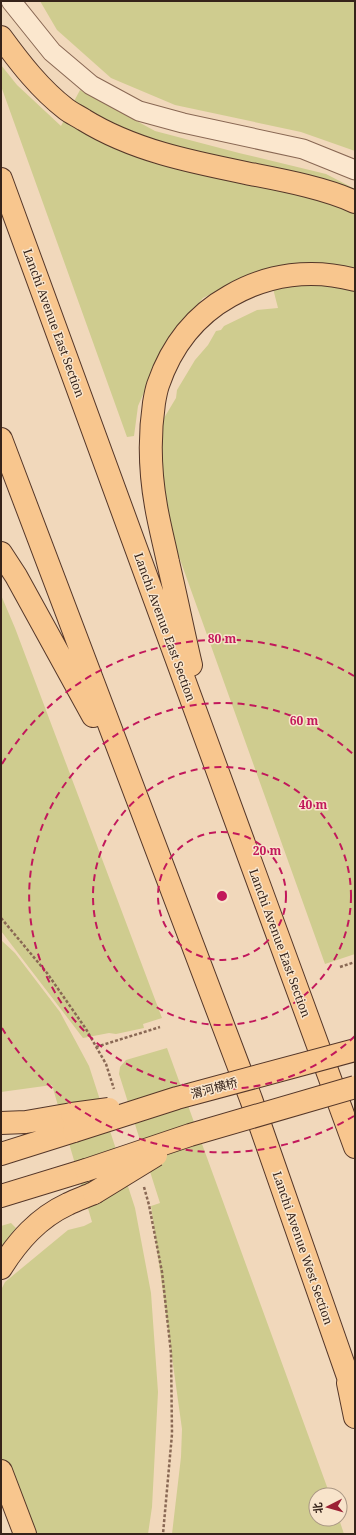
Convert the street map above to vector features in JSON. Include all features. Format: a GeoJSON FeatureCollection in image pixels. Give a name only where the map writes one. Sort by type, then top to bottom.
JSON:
{"type":"FeatureCollection","features":[{"type":"Feature","properties":{"kind":"main road"},"geometry":{"type":"LineString","coordinates":[[1,37],[35,81],[66,109],[96,128],[158,153],[291,182],[348,198],[355,202]]}},
{"type":"Feature","properties":{"kind":"main road","name":"Lanchi Avenue East Section"},"geometry":{"type":"LineString","coordinates":[[1,179],[355,1147]]}},
{"type":"Feature","properties":{"kind":"main road"},"geometry":{"type":"LineString","coordinates":[[210,750],[156,505],[151,454],[152,416],[157,387],[168,359],[180,339],[198,319],[218,302],[236,292],[264,280],[289,274],[314,273],[338,275],[355,280]]}},
{"type":"Feature","properties":{"kind":"main road"},"geometry":{"type":"LineString","coordinates":[[1,439],[130,783]]}},
{"type":"Feature","properties":{"kind":"main road"},"geometry":{"type":"LineString","coordinates":[[1,553],[16,576],[130,783]]}},
{"type":"Feature","properties":{"kind":"main road","name":"Lanchi Avenue West Section"},"geometry":{"type":"LineString","coordinates":[[130,783],[251,1099],[355,1397]]}},
{"type":"Feature","properties":{"kind":"main road","name":"渭河横桥"},"geometry":{"type":"LineString","coordinates":[[73,1123],[177,1098],[355,1050]]}},
{"type":"Feature","properties":{"kind":"main road"},"geometry":{"type":"LineString","coordinates":[[1,1196],[86,1170],[190,1135],[355,1087]]}},
{"type":"Feature","properties":{"kind":"main road"},"geometry":{"type":"LineString","coordinates":[[1,1124],[26,1122],[73,1123]]}},
{"type":"Feature","properties":{"kind":"main road"},"geometry":{"type":"LineString","coordinates":[[1,1154],[73,1123]]}},
{"type":"Feature","properties":{"kind":"main road"},"geometry":{"type":"LineString","coordinates":[[1,1268],[26,1233],[42,1220],[66,1205],[94,1193],[190,1135]]}},
{"type":"Feature","properties":{"kind":"main road"},"geometry":{"type":"LineString","coordinates":[[346,1372],[355,1417]]}},
{"type":"Feature","properties":{"kind":"main road"},"geometry":{"type":"LineString","coordinates":[[1,1471],[24,1534]]}},
{"type":"Feature","properties":{"kind":"street"},"geometry":{"type":"LineString","coordinates":[[11,1],[52,52],[91,85],[139,111],[304,149],[355,170]]}},
{"type":"Feature","properties":{"kind":"path"},"geometry":{"type":"LineString","coordinates":[[1,918],[47,973],[86,1029],[106,1064],[115,1094]]}},
{"type":"Feature","properties":{"kind":"path"},"geometry":{"type":"LineString","coordinates":[[340,967],[355,962]]}},
{"type":"Feature","properties":{"kind":"path"},"geometry":{"type":"LineString","coordinates":[[96,1047],[160,1027]]}},
{"type":"Feature","properties":{"kind":"path"},"geometry":{"type":"LineString","coordinates":[[142,1182],[149,1205],[162,1272],[171,1353],[172,1434],[163,1534]]}},
{"type":"Feature","properties":{"kind":"shaded area"},"geometry":{"type":"Polygon","coordinates":[[[40,1],[355,1],[355,151],[301,132],[175,105],[111,78],[57,30],[40,1]]]}},
{"type":"Feature","properties":{"kind":"shaded area"},"geometry":{"type":"Polygon","coordinates":[[[1,65],[17,85],[61,126],[80,90],[155,131],[326,174],[355,189],[355,954],[325,964],[163,512],[161,423],[176,398],[177,390],[195,360],[208,345],[216,331],[221,330],[224,326],[257,310],[278,308],[268,269],[239,280],[203,298],[173,333],[155,367],[138,406],[134,436],[127,437],[1,86],[1,65]]]}},
{"type":"Feature","properties":{"kind":"shaded area"},"geometry":{"type":"Polygon","coordinates":[[[1,595],[15,628],[162,1018],[143,1024],[144,1028],[116,1034],[109,1033],[83,1038],[1,931],[1,595]]]}},
{"type":"Feature","properties":{"kind":"shaded area"},"geometry":{"type":"Polygon","coordinates":[[[1,940],[15,953],[60,1012],[89,1066],[135,1208],[151,1293],[158,1392],[152,1507],[148,1534],[25,1534],[1,1471],[1,1290],[5,1282],[68,1230],[84,1226],[92,1222],[52,1085],[1,1092],[1,940]]]}},
{"type":"Feature","properties":{"kind":"shaded area"},"geometry":{"type":"Polygon","coordinates":[[[167,1048],[327,1487],[308,1487],[308,1527],[342,1527],[344,1534],[172,1534],[181,1457],[182,1429],[151,1206],[160,1203],[119,1074],[120,1067],[126,1060],[167,1048]]]}},
{"type":"Feature","properties":{"kind":"shaded area"},"geometry":{"type":"Polygon","coordinates":[[[11,1223],[16,1228],[1,1248],[1,1226],[11,1223]]]}}]}
